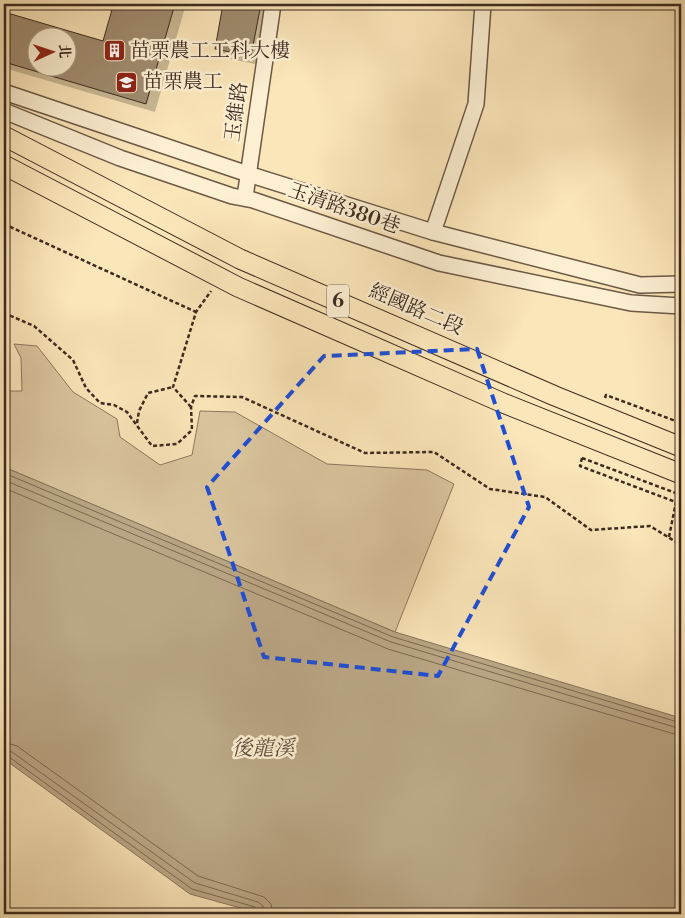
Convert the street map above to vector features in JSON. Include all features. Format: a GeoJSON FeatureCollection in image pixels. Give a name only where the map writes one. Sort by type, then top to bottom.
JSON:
{"type":"FeatureCollection","features":[{"type":"Feature","properties":{"kind":"main road","name":"經國路二段"},"geometry":{"type":"LineString","coordinates":[[4,136],[240,259],[555,396],[681,447]]}},
{"type":"Feature","properties":{"kind":"main road","name":"6"},"geometry":{"type":"LineString","coordinates":[[4,165],[238,287],[503,403],[681,474]]}},
{"type":"Feature","properties":{"kind":"street","name":"玉維路"},"geometry":{"type":"LineString","coordinates":[[245,197],[273,4]]}},
{"type":"Feature","properties":{"kind":"street"},"geometry":{"type":"LineString","coordinates":[[433,232],[476,104],[483,4]]}},
{"type":"Feature","properties":{"kind":"street"},"geometry":{"type":"LineString","coordinates":[[4,92],[248,174],[433,232],[640,285],[681,284]]}},
{"type":"Feature","properties":{"kind":"street","name":"玉清路380巷"},"geometry":{"type":"LineString","coordinates":[[4,111],[120,158],[232,196],[245,197],[439,263],[630,303],[681,306]]}},
{"type":"Feature","properties":{"kind":"path"},"geometry":{"type":"LineString","coordinates":[[4,224],[196,312]]}},
{"type":"Feature","properties":{"kind":"path"},"geometry":{"type":"LineString","coordinates":[[173,387],[196,312],[210,292],[218,275]]}},
{"type":"Feature","properties":{"kind":"path"},"geometry":{"type":"LineString","coordinates":[[4,313],[34,326],[73,360],[86,388],[100,403],[114,405],[127,412],[137,423],[152,446],[177,444],[192,430],[191,407],[195,396],[242,398],[365,453],[434,452],[490,489],[545,497],[591,530],[650,526],[681,545]]}},
{"type":"Feature","properties":{"kind":"path"},"geometry":{"type":"LineString","coordinates":[[173,387],[191,407]]}},
{"type":"Feature","properties":{"kind":"path"},"geometry":{"type":"LineString","coordinates":[[137,423],[139,411],[148,393],[173,387]]}},
{"type":"Feature","properties":{"kind":"path"},"geometry":{"type":"LineString","coordinates":[[603,403],[606,395],[681,422]]}},
{"type":"Feature","properties":{"kind":"path"},"geometry":{"type":"LineString","coordinates":[[681,495],[582,458],[580,466],[681,504]]}},
{"type":"Feature","properties":{"kind":"path"},"geometry":{"type":"LineString","coordinates":[[669,537],[676,502]]}},
{"type":"Feature","properties":{"kind":"highlighted area"},"geometry":{"type":"Polygon","coordinates":[[[477,349],[529,507],[438,676],[264,657],[207,487],[324,356],[477,349]]]}},
{"type":"Feature","properties":{"kind":"shaded area"},"geometry":{"type":"Polygon","coordinates":[[[14,344],[37,346],[73,392],[117,419],[120,437],[160,465],[192,455],[200,411],[235,412],[327,464],[427,470],[454,484],[395,632],[4,467],[4,395],[8,391],[22,391],[21,358],[14,344]]]}},
{"type":"Feature","properties":{"kind":"water","name":"後龍溪"},"geometry":{"type":"Polygon","coordinates":[[[4,467],[395,632],[681,718],[681,914],[262,914],[190,894],[4,759],[4,467]]]}},
{"type":"Feature","properties":{"kind":"building","name":"苗栗農工工科大樓"},"geometry":{"type":"Polygon","coordinates":[[[106,4],[175,4],[146,104],[58,78],[78,78],[78,34],[103,41],[113,6],[106,4]]]}},
{"type":"Feature","properties":{"kind":"building"},"geometry":{"type":"Polygon","coordinates":[[[223,4],[261,4],[251,56],[215,49],[223,4]]]}},
{"type":"Feature","properties":{"kind":"building","name":"苗栗農工工科大樓"},"geometry":{"type":"Polygon","coordinates":[[[4,12],[59,28],[28,28],[28,69],[4,62],[4,12]]]}},
{"type":"Feature","properties":{"kind":"place","name":"苗栗農工工科大樓"},"geometry":{"type":"Point","coordinates":[114,51]}},
{"type":"Feature","properties":{"kind":"place","name":"苗栗農工"},"geometry":{"type":"Point","coordinates":[127,82]}}]}
